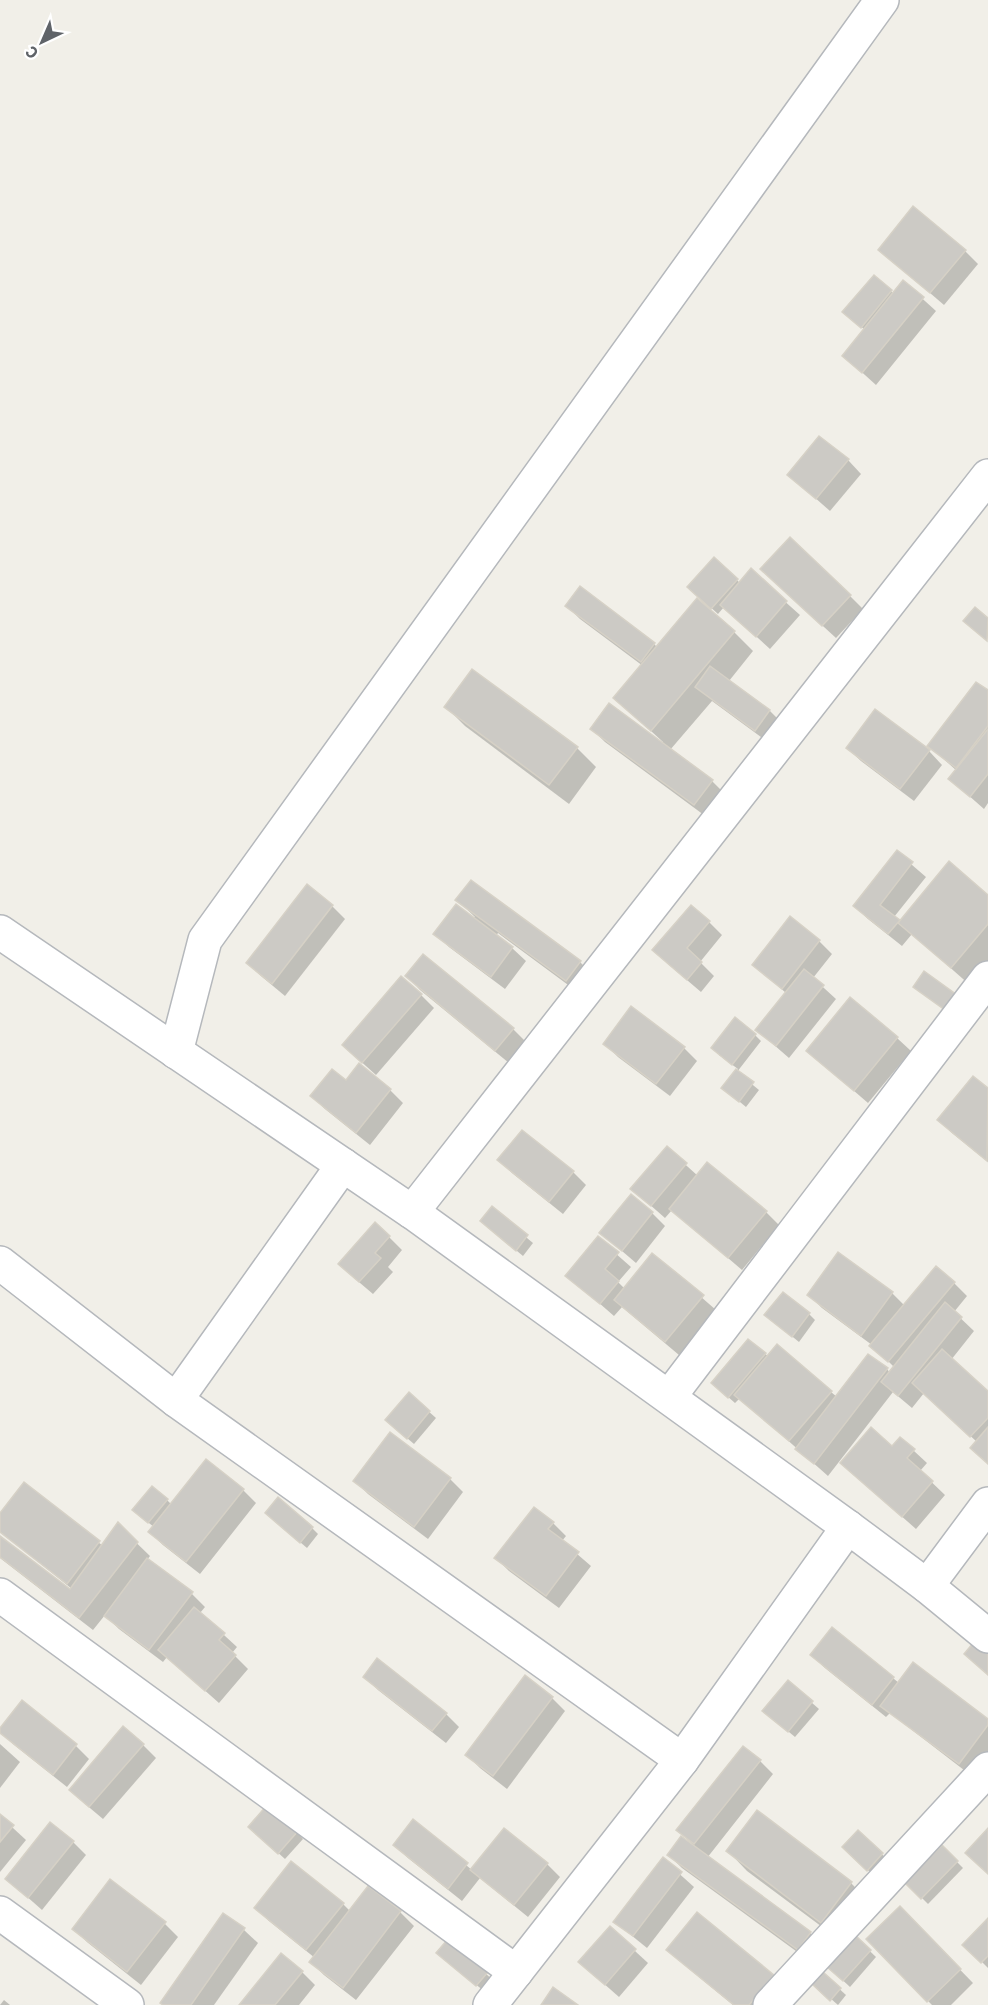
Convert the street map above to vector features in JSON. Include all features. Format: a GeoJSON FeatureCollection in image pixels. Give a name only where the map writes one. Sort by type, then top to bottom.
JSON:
{"type":"FeatureCollection","features":[{"type":"Feature","properties":{"kind":"street"},"geometry":{"type":"LineString","coordinates":[[176,1052],[205,940],[882,0]]}},
{"type":"Feature","properties":{"kind":"street"},"geometry":{"type":"LineString","coordinates":[[412,1212],[988,476]]}},
{"type":"Feature","properties":{"kind":"street"},"geometry":{"type":"LineString","coordinates":[[0,932],[412,1212],[849,1527],[988,1636]]}},
{"type":"Feature","properties":{"kind":"street"},"geometry":{"type":"LineString","coordinates":[[669,1397],[988,978]]}},
{"type":"Feature","properties":{"kind":"street"},"geometry":{"type":"LineString","coordinates":[[176,1400],[343,1165]]}},
{"type":"Feature","properties":{"kind":"street"},"geometry":{"type":"LineString","coordinates":[[0,1263],[176,1400],[682,1760]]}},
{"type":"Feature","properties":{"kind":"street"},"geometry":{"type":"LineString","coordinates":[[927,1586],[988,1504]]}},
{"type":"Feature","properties":{"kind":"street"},"geometry":{"type":"LineString","coordinates":[[490,2005],[682,1760],[849,1527]]}},
{"type":"Feature","properties":{"kind":"street"},"geometry":{"type":"LineString","coordinates":[[0,1595],[516,1972]]}},
{"type":"Feature","properties":{"kind":"street"},"geometry":{"type":"LineString","coordinates":[[770,2005],[988,1769]]}},
{"type":"Feature","properties":{"kind":"street"},"geometry":{"type":"LineString","coordinates":[[0,1913],[127,2005]]}},
{"type":"Feature","properties":{"kind":"building"},"geometry":{"type":"Polygon","coordinates":[[[913,206],[966,250],[930,293],[878,250],[913,206]]]}},
{"type":"Feature","properties":{"kind":"building"},"geometry":{"type":"Polygon","coordinates":[[[874,275],[892,290],[861,328],[842,312],[874,275]]]}},
{"type":"Feature","properties":{"kind":"building"},"geometry":{"type":"Polygon","coordinates":[[[903,280],[924,297],[862,373],[842,356],[903,280]]]}},
{"type":"Feature","properties":{"kind":"building"},"geometry":{"type":"Polygon","coordinates":[[[819,436],[849,459],[816,499],[787,475],[819,436]]]}},
{"type":"Feature","properties":{"kind":"building"},"geometry":{"type":"Polygon","coordinates":[[[790,537],[851,595],[822,626],[760,569],[790,537]]]}},
{"type":"Feature","properties":{"kind":"building"},"geometry":{"type":"Polygon","coordinates":[[[714,557],[738,579],[711,609],[687,587],[714,557]]]}},
{"type":"Feature","properties":{"kind":"building"},"geometry":{"type":"Polygon","coordinates":[[[751,568],[787,601],[756,637],[720,605],[751,568]]]}},
{"type":"Feature","properties":{"kind":"building"},"geometry":{"type":"Polygon","coordinates":[[[580,586],[655,643],[641,662],[565,606],[580,586]]]}},
{"type":"Feature","properties":{"kind":"building"},"geometry":{"type":"Polygon","coordinates":[[[697,598],[735,631],[651,731],[613,698],[697,598]]]}},
{"type":"Feature","properties":{"kind":"building"},"geometry":{"type":"Polygon","coordinates":[[[975,607],[988,618],[987,641],[963,621],[975,607]]]}},
{"type":"Feature","properties":{"kind":"building"},"geometry":{"type":"Polygon","coordinates":[[[710,666],[770,710],[755,731],[695,687],[710,666]]]}},
{"type":"Feature","properties":{"kind":"building"},"geometry":{"type":"Polygon","coordinates":[[[472,669],[578,747],[549,785],[444,707],[472,669]]]}},
{"type":"Feature","properties":{"kind":"building"},"geometry":{"type":"Polygon","coordinates":[[[976,682],[988,690],[988,726],[956,768],[927,746],[976,682]]]}},
{"type":"Feature","properties":{"kind":"building"},"geometry":{"type":"Polygon","coordinates":[[[609,703],[713,780],[694,805],[590,729],[609,703]]]}},
{"type":"Feature","properties":{"kind":"building"},"geometry":{"type":"Polygon","coordinates":[[[875,709],[930,750],[900,789],[846,748],[875,709]]]}},
{"type":"Feature","properties":{"kind":"building"},"geometry":{"type":"Polygon","coordinates":[[[988,729],[988,774],[970,797],[948,779],[988,729]]]}},
{"type":"Feature","properties":{"kind":"building"},"geometry":{"type":"Polygon","coordinates":[[[897,850],[913,862],[880,905],[900,920],[888,934],[853,906],[897,850]]]}},
{"type":"Feature","properties":{"kind":"building"},"geometry":{"type":"Polygon","coordinates":[[[949,861],[988,895],[988,924],[951,968],[898,923],[949,861]]]}},
{"type":"Feature","properties":{"kind":"building"},"geometry":{"type":"Polygon","coordinates":[[[471,880],[581,961],[566,981],[455,900],[471,880]]]}},
{"type":"Feature","properties":{"kind":"building"},"geometry":{"type":"Polygon","coordinates":[[[307,884],[333,905],[272,984],[246,963],[307,884]]]}},
{"type":"Feature","properties":{"kind":"building"},"geometry":{"type":"Polygon","coordinates":[[[456,904],[513,947],[491,977],[433,934],[456,904]]]}},
{"type":"Feature","properties":{"kind":"building"},"geometry":{"type":"Polygon","coordinates":[[[691,905],[710,921],[687,948],[702,962],[687,980],[652,950],[691,905]]]}},
{"type":"Feature","properties":{"kind":"building"},"geometry":{"type":"Polygon","coordinates":[[[790,916],[820,940],[782,989],[752,965],[790,916]]]}},
{"type":"Feature","properties":{"kind":"building"},"geometry":{"type":"Polygon","coordinates":[[[423,954],[514,1028],[495,1051],[405,976],[423,954]]]}},
{"type":"Feature","properties":{"kind":"building"},"geometry":{"type":"Polygon","coordinates":[[[804,969],[824,985],[776,1046],[755,1030],[804,969]]]}},
{"type":"Feature","properties":{"kind":"building"},"geometry":{"type":"Polygon","coordinates":[[[924,971],[957,995],[945,1010],[913,987],[924,971]]]}},
{"type":"Feature","properties":{"kind":"building"},"geometry":{"type":"Polygon","coordinates":[[[401,976],[422,994],[362,1063],[342,1045],[401,976]]]}},
{"type":"Feature","properties":{"kind":"building"},"geometry":{"type":"Polygon","coordinates":[[[850,997],[898,1037],[854,1091],[806,1051],[850,997]]]}},
{"type":"Feature","properties":{"kind":"building"},"geometry":{"type":"Polygon","coordinates":[[[631,1006],[685,1047],[656,1084],[603,1044],[631,1006]]]}},
{"type":"Feature","properties":{"kind":"building"},"geometry":{"type":"Polygon","coordinates":[[[735,1017],[756,1034],[732,1065],[711,1048],[735,1017]]]}},
{"type":"Feature","properties":{"kind":"building"},"geometry":{"type":"Polygon","coordinates":[[[359,1063],[391,1089],[356,1133],[310,1096],[332,1069],[346,1080],[359,1063]]]}},
{"type":"Feature","properties":{"kind":"building"},"geometry":{"type":"Polygon","coordinates":[[[736,1069],[754,1082],[739,1102],[721,1088],[736,1069]]]}},
{"type":"Feature","properties":{"kind":"building"},"geometry":{"type":"Polygon","coordinates":[[[973,1076],[988,1088],[987,1161],[937,1120],[973,1076]]]}},
{"type":"Feature","properties":{"kind":"building"},"geometry":{"type":"Polygon","coordinates":[[[522,1130],[574,1171],[549,1202],[497,1160],[522,1130]]]}},
{"type":"Feature","properties":{"kind":"building"},"geometry":{"type":"Polygon","coordinates":[[[667,1146],[687,1163],[651,1206],[630,1189],[667,1146]]]}},
{"type":"Feature","properties":{"kind":"building"},"geometry":{"type":"Polygon","coordinates":[[[707,1162],[767,1211],[728,1258],[669,1209],[707,1162]]]}},
{"type":"Feature","properties":{"kind":"building"},"geometry":{"type":"Polygon","coordinates":[[[631,1194],[653,1212],[622,1251],[599,1233],[631,1194]]]}},
{"type":"Feature","properties":{"kind":"building"},"geometry":{"type":"Polygon","coordinates":[[[492,1206],[528,1235],[516,1251],[480,1221],[492,1206]]]}},
{"type":"Feature","properties":{"kind":"building"},"geometry":{"type":"Polygon","coordinates":[[[375,1222],[390,1236],[375,1253],[381,1258],[359,1282],[338,1264],[375,1222]]]}},
{"type":"Feature","properties":{"kind":"building"},"geometry":{"type":"Polygon","coordinates":[[[598,1236],[619,1252],[605,1269],[619,1281],[600,1304],[565,1276],[598,1236]]]}},
{"type":"Feature","properties":{"kind":"building"},"geometry":{"type":"Polygon","coordinates":[[[838,1252],[893,1292],[861,1336],[807,1295],[838,1252]]]}},
{"type":"Feature","properties":{"kind":"building"},"geometry":{"type":"Polygon","coordinates":[[[652,1253],[704,1295],[665,1342],[614,1300],[652,1253]]]}},
{"type":"Feature","properties":{"kind":"building"},"geometry":{"type":"Polygon","coordinates":[[[936,1266],[955,1282],[888,1362],[869,1346],[936,1266]]]}},
{"type":"Feature","properties":{"kind":"building"},"geometry":{"type":"Polygon","coordinates":[[[783,1292],[810,1313],[792,1337],[764,1315],[783,1292]]]}},
{"type":"Feature","properties":{"kind":"building"},"geometry":{"type":"Polygon","coordinates":[[[945,1302],[962,1317],[898,1396],[881,1382],[945,1302]]]}},
{"type":"Feature","properties":{"kind":"building"},"geometry":{"type":"Polygon","coordinates":[[[748,1339],[766,1353],[728,1398],[711,1383],[748,1339]]]}},
{"type":"Feature","properties":{"kind":"building"},"geometry":{"type":"Polygon","coordinates":[[[777,1344],[832,1391],[789,1441],[734,1395],[777,1344]]]}},
{"type":"Feature","properties":{"kind":"building"},"geometry":{"type":"Polygon","coordinates":[[[942,1349],[988,1391],[988,1418],[970,1437],[912,1383],[942,1349]]]}},
{"type":"Feature","properties":{"kind":"building"},"geometry":{"type":"Polygon","coordinates":[[[868,1354],[888,1368],[814,1464],[795,1449],[868,1354]]]}},
{"type":"Feature","properties":{"kind":"building"},"geometry":{"type":"Polygon","coordinates":[[[409,1392],[430,1411],[407,1439],[385,1420],[409,1392]]]}},
{"type":"Feature","properties":{"kind":"building"},"geometry":{"type":"Polygon","coordinates":[[[871,1427],[892,1446],[900,1437],[915,1449],[907,1458],[933,1481],[902,1517],[840,1463],[871,1427]]]}},
{"type":"Feature","properties":{"kind":"building"},"geometry":{"type":"Polygon","coordinates":[[[988,1427],[988,1464],[970,1448],[988,1427]]]}},
{"type":"Feature","properties":{"kind":"building"},"geometry":{"type":"Polygon","coordinates":[[[390,1432],[451,1478],[414,1527],[353,1481],[390,1432]]]}},
{"type":"Feature","properties":{"kind":"building"},"geometry":{"type":"Polygon","coordinates":[[[206,1459],[244,1489],[186,1562],[148,1532],[206,1459]]]}},
{"type":"Feature","properties":{"kind":"building"},"geometry":{"type":"Polygon","coordinates":[[[24,1482],[100,1541],[67,1584],[0,1532],[0,1513],[24,1482]]]}},
{"type":"Feature","properties":{"kind":"building"},"geometry":{"type":"Polygon","coordinates":[[[152,1486],[168,1499],[148,1523],[132,1510],[152,1486]]]}},
{"type":"Feature","properties":{"kind":"building"},"geometry":{"type":"Polygon","coordinates":[[[278,1497],[313,1527],[300,1543],[265,1513],[278,1497]]]}},
{"type":"Feature","properties":{"kind":"building"},"geometry":{"type":"Polygon","coordinates":[[[534,1507],[554,1522],[548,1529],[579,1552],[546,1596],[494,1558],[534,1507]]]}},
{"type":"Feature","properties":{"kind":"building"},"geometry":{"type":"Polygon","coordinates":[[[118,1522],[138,1542],[79,1618],[0,1557],[0,1536],[70,1589],[118,1522]]]}},
{"type":"Feature","properties":{"kind":"building"},"geometry":{"type":"Polygon","coordinates":[[[147,1558],[193,1592],[149,1650],[104,1616],[147,1558]]]}},
{"type":"Feature","properties":{"kind":"building"},"geometry":{"type":"Polygon","coordinates":[[[194,1607],[225,1633],[219,1640],[236,1655],[205,1691],[158,1650],[194,1607]]]}},
{"type":"Feature","properties":{"kind":"building"},"geometry":{"type":"Polygon","coordinates":[[[832,1627],[894,1677],[872,1705],[810,1655],[832,1627]]]}},
{"type":"Feature","properties":{"kind":"building"},"geometry":{"type":"Polygon","coordinates":[[[979,1636],[988,1644],[988,1675],[964,1654],[979,1636]]]}},
{"type":"Feature","properties":{"kind":"building"},"geometry":{"type":"Polygon","coordinates":[[[377,1658],[447,1713],[432,1731],[363,1677],[377,1658]]]}},
{"type":"Feature","properties":{"kind":"building"},"geometry":{"type":"Polygon","coordinates":[[[913,1662],[988,1719],[988,1725],[959,1764],[880,1706],[913,1662]]]}},
{"type":"Feature","properties":{"kind":"building"},"geometry":{"type":"Polygon","coordinates":[[[525,1675],[553,1697],[493,1776],[465,1755],[525,1675]]]}},
{"type":"Feature","properties":{"kind":"building"},"geometry":{"type":"Polygon","coordinates":[[[788,1680],[813,1701],[788,1732],[762,1711],[788,1680]]]}},
{"type":"Feature","properties":{"kind":"building"},"geometry":{"type":"Polygon","coordinates":[[[22,1700],[77,1744],[53,1775],[0,1733],[0,1728],[22,1700]]]}},
{"type":"Feature","properties":{"kind":"building"},"geometry":{"type":"Polygon","coordinates":[[[123,1726],[144,1744],[89,1807],[69,1790],[123,1726]]]}},
{"type":"Feature","properties":{"kind":"building"},"geometry":{"type":"Polygon","coordinates":[[[743,1746],[761,1760],[694,1844],[676,1830],[743,1746]]]}},
{"type":"Feature","properties":{"kind":"building"},"geometry":{"type":"Polygon","coordinates":[[[267,1805],[298,1831],[278,1854],[248,1827],[267,1805]]]}},
{"type":"Feature","properties":{"kind":"building"},"geometry":{"type":"Polygon","coordinates":[[[757,1810],[852,1882],[821,1923],[726,1851],[757,1810]]]}},
{"type":"Feature","properties":{"kind":"building"},"geometry":{"type":"Polygon","coordinates":[[[0,1814],[14,1825],[0,1842],[0,1814]]]}},
{"type":"Feature","properties":{"kind":"building"},"geometry":{"type":"Polygon","coordinates":[[[413,1819],[468,1863],[448,1889],[393,1845],[413,1819]]]}},
{"type":"Feature","properties":{"kind":"building"},"geometry":{"type":"Polygon","coordinates":[[[50,1822],[74,1841],[28,1898],[5,1879],[50,1822]]]}},
{"type":"Feature","properties":{"kind":"building"},"geometry":{"type":"Polygon","coordinates":[[[504,1828],[548,1863],[514,1905],[470,1870],[504,1828]]]}},
{"type":"Feature","properties":{"kind":"building"},"geometry":{"type":"Polygon","coordinates":[[[988,1828],[988,1874],[965,1853],[988,1828]]]}},
{"type":"Feature","properties":{"kind":"building"},"geometry":{"type":"Polygon","coordinates":[[[858,1830],[883,1853],[867,1871],[842,1847],[858,1830]]]}},
{"type":"Feature","properties":{"kind":"building"},"geometry":{"type":"Polygon","coordinates":[[[681,1836],[811,1932],[798,1950],[667,1855],[681,1836]]]}},
{"type":"Feature","properties":{"kind":"building"},"geometry":{"type":"Polygon","coordinates":[[[942,1845],[958,1861],[921,1899],[905,1883],[942,1845]]]}},
{"type":"Feature","properties":{"kind":"building"},"geometry":{"type":"Polygon","coordinates":[[[663,1857],[682,1872],[633,1936],[613,1922],[663,1857]]]}},
{"type":"Feature","properties":{"kind":"building"},"geometry":{"type":"Polygon","coordinates":[[[291,1861],[344,1903],[306,1950],[254,1908],[291,1861]]]}},
{"type":"Feature","properties":{"kind":"building"},"geometry":{"type":"Polygon","coordinates":[[[110,1879],[166,1922],[127,1972],[72,1929],[110,1879]]]}},
{"type":"Feature","properties":{"kind":"building"},"geometry":{"type":"Polygon","coordinates":[[[368,1886],[401,1911],[343,1988],[309,1962],[368,1886]]]}},
{"type":"Feature","properties":{"kind":"building"},"geometry":{"type":"Polygon","coordinates":[[[900,1906],[961,1969],[927,2002],[866,1939],[900,1906]]]}},
{"type":"Feature","properties":{"kind":"building"},"geometry":{"type":"Polygon","coordinates":[[[697,1912],[774,1975],[749,2005],[734,2005],[666,1950],[697,1912]]]}},
{"type":"Feature","properties":{"kind":"building"},"geometry":{"type":"Polygon","coordinates":[[[223,1913],[245,1928],[191,2005],[163,2005],[160,2003],[223,1913]]]}},
{"type":"Feature","properties":{"kind":"building"},"geometry":{"type":"Polygon","coordinates":[[[988,1918],[988,1956],[981,1963],[962,1945],[988,1918]]]}},
{"type":"Feature","properties":{"kind":"building"},"geometry":{"type":"Polygon","coordinates":[[[610,1926],[636,1949],[605,1985],[578,1962],[610,1926]]]}},
{"type":"Feature","properties":{"kind":"building"},"geometry":{"type":"Polygon","coordinates":[[[855,1935],[871,1950],[843,1981],[827,1967],[855,1935]]]}},
{"type":"Feature","properties":{"kind":"building"},"geometry":{"type":"Polygon","coordinates":[[[448,1939],[488,1972],[476,1986],[436,1953],[448,1939]]]}},
{"type":"Feature","properties":{"kind":"building"},"geometry":{"type":"Polygon","coordinates":[[[281,1953],[303,1971],[275,2005],[239,2005],[281,1953]]]}},
{"type":"Feature","properties":{"kind":"building"},"geometry":{"type":"Polygon","coordinates":[[[823,1972],[841,1988],[830,2001],[812,1984],[823,1972]]]}},
{"type":"Feature","properties":{"kind":"building"},"geometry":{"type":"Polygon","coordinates":[[[553,1987],[578,2005],[541,2005],[553,1987]]]}}]}
